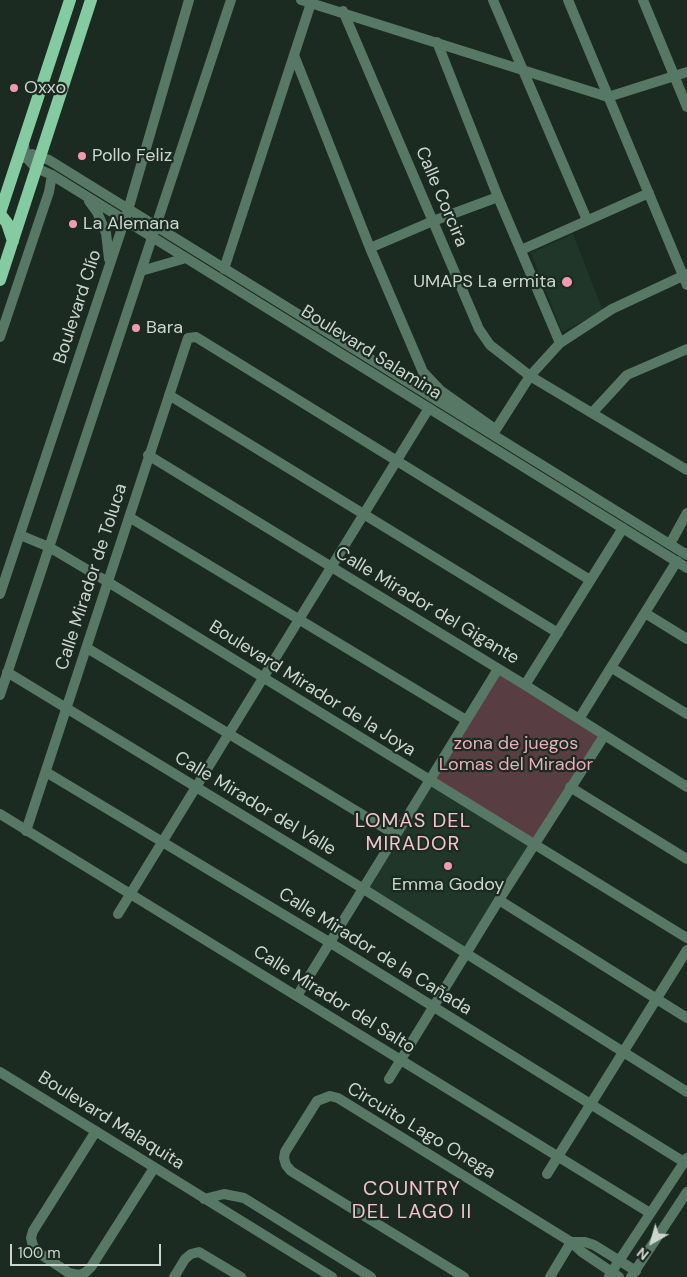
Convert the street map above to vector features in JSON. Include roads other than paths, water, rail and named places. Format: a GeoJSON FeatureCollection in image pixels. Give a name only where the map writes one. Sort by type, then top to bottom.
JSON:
{"type":"FeatureCollection","features":[{"type":"Feature","properties":{"kind":"main road"},"geometry":{"type":"LineString","coordinates":[[13,241],[2,218],[11,179],[20,160],[25,137],[70,0]]}},
{"type":"Feature","properties":{"kind":"main road"},"geometry":{"type":"LineString","coordinates":[[1,272],[13,241],[91,0]]}},
{"type":"Feature","properties":{"kind":"main road"},"geometry":{"type":"LineString","coordinates":[[25,137],[31,150],[41,152]]}},
{"type":"Feature","properties":{"kind":"main road"},"geometry":{"type":"LineString","coordinates":[[0,188],[11,179]]}},
{"type":"Feature","properties":{"kind":"main road"},"geometry":{"type":"LineString","coordinates":[[2,218],[23,210]]}},
{"type":"Feature","properties":{"kind":"street","name":"Boulevard Clío"},"geometry":{"type":"LineString","coordinates":[[0,594],[126,215],[189,0]]}},
{"type":"Feature","properties":{"kind":"street"},"geometry":{"type":"LineString","coordinates":[[0,695],[231,0]]}},
{"type":"Feature","properties":{"kind":"street"},"geometry":{"type":"LineString","coordinates":[[493,0],[587,220]]}},
{"type":"Feature","properties":{"kind":"street"},"geometry":{"type":"LineString","coordinates":[[294,55],[370,248],[423,372],[440,390],[494,432],[530,376],[560,343],[612,309],[686,278],[568,0]]}},
{"type":"Feature","properties":{"kind":"street"},"geometry":{"type":"LineString","coordinates":[[643,0],[687,107]]}},
{"type":"Feature","properties":{"kind":"street"},"geometry":{"type":"LineString","coordinates":[[224,269],[294,55],[308,1],[338,7],[437,42],[608,97],[687,72]]}},
{"type":"Feature","properties":{"kind":"street","name":"Calle Corcira"},"geometry":{"type":"LineString","coordinates":[[338,7],[479,329],[490,345],[530,376],[687,470]]}},
{"type":"Feature","properties":{"kind":"street"},"geometry":{"type":"LineString","coordinates":[[437,42],[498,197],[560,343]]}},
{"type":"Feature","properties":{"kind":"street"},"geometry":{"type":"LineString","coordinates":[[20,160],[41,152]]}},
{"type":"Feature","properties":{"kind":"street","name":"Boulevard Salamina"},"geometry":{"type":"LineString","coordinates":[[41,152],[126,215]]}},
{"type":"Feature","properties":{"kind":"street"},"geometry":{"type":"LineString","coordinates":[[20,160],[36,168]]}},
{"type":"Feature","properties":{"kind":"street","name":"Boulevard Salamina"},"geometry":{"type":"LineString","coordinates":[[36,168],[224,269],[494,432],[687,555]]}},
{"type":"Feature","properties":{"kind":"street"},"geometry":{"type":"LineString","coordinates":[[0,337],[49,192],[52,175]]}},
{"type":"Feature","properties":{"kind":"street"},"geometry":{"type":"LineString","coordinates":[[521,250],[649,193]]}},
{"type":"Feature","properties":{"kind":"street"},"geometry":{"type":"LineString","coordinates":[[86,196],[98,212],[104,228],[108,243],[109,266]]}},
{"type":"Feature","properties":{"kind":"street"},"geometry":{"type":"LineString","coordinates":[[370,248],[433,221],[498,197]]}},
{"type":"Feature","properties":{"kind":"street","name":"Boulevard Salamina"},"geometry":{"type":"LineString","coordinates":[[155,232],[186,258],[687,568]]}},
{"type":"Feature","properties":{"kind":"street"},"geometry":{"type":"LineString","coordinates":[[142,271],[186,258]]}},
{"type":"Feature","properties":{"kind":"street","name":"Calle Mirador de Toluca"},"geometry":{"type":"LineString","coordinates":[[26,830],[87,648],[148,455],[170,395],[186,341],[192,336],[396,460]]}},
{"type":"Feature","properties":{"kind":"street"},"geometry":{"type":"LineString","coordinates":[[592,413],[627,375],[687,348]]}},
{"type":"Feature","properties":{"kind":"street"},"geometry":{"type":"LineString","coordinates":[[170,395],[558,633]]}},
{"type":"Feature","properties":{"kind":"street"},"geometry":{"type":"LineString","coordinates":[[118,914],[429,408]]}},
{"type":"Feature","properties":{"kind":"street","name":"Calle Mirador del Gigante"},"geometry":{"type":"LineString","coordinates":[[148,455],[525,685],[687,787]]}},
{"type":"Feature","properties":{"kind":"street"},"geometry":{"type":"LineString","coordinates":[[396,460],[590,580]]}},
{"type":"Feature","properties":{"kind":"street"},"geometry":{"type":"LineString","coordinates":[[670,544],[687,513]]}},
{"type":"Feature","properties":{"kind":"street"},"geometry":{"type":"LineString","coordinates":[[129,517],[466,720]]}},
{"type":"Feature","properties":{"kind":"street"},"geometry":{"type":"LineString","coordinates":[[525,685],[623,528]]}},
{"type":"Feature","properties":{"kind":"street","name":"Boulevard Mirador de la Joya"},"geometry":{"type":"LineString","coordinates":[[20,535],[49,547],[108,582],[687,938]]}},
{"type":"Feature","properties":{"kind":"street"},"geometry":{"type":"LineString","coordinates":[[579,719],[677,561]]}},
{"type":"Feature","properties":{"kind":"street"},"geometry":{"type":"LineString","coordinates":[[646,613],[687,639]]}},
{"type":"Feature","properties":{"kind":"street"},"geometry":{"type":"LineString","coordinates":[[87,648],[396,835]]}},
{"type":"Feature","properties":{"kind":"street"},"geometry":{"type":"LineString","coordinates":[[612,668],[687,714]]}},
{"type":"Feature","properties":{"kind":"street"},"geometry":{"type":"LineString","coordinates":[[297,996],[498,669]]}},
{"type":"Feature","properties":{"kind":"street","name":"Calle Mirador del Valle"},"geometry":{"type":"LineString","coordinates":[[7,672],[362,888],[687,1092]]}},
{"type":"Feature","properties":{"kind":"street"},"geometry":{"type":"LineString","coordinates":[[389,1078],[498,900],[604,736]]}},
{"type":"Feature","properties":{"kind":"street","name":"Calle Mirador de la Cañada"},"geometry":{"type":"LineString","coordinates":[[46,772],[163,840],[433,1007],[686,1160]]}},
{"type":"Feature","properties":{"kind":"street"},"geometry":{"type":"LineString","coordinates":[[570,787],[687,859]]}},
{"type":"Feature","properties":{"kind":"street","name":"Calle Mirador del Salto"},"geometry":{"type":"LineString","coordinates":[[0,814],[650,1213]]}},
{"type":"Feature","properties":{"kind":"street"},"geometry":{"type":"LineString","coordinates":[[498,900],[687,1018]]}},
{"type":"Feature","properties":{"kind":"street"},"geometry":{"type":"LineString","coordinates":[[547,1174],[687,950]]}},
{"type":"Feature","properties":{"kind":"street","name":"Boulevard Malaquita"},"geometry":{"type":"LineString","coordinates":[[0,1072],[332,1277]]}},
{"type":"Feature","properties":{"kind":"street","name":"Circuito Lago Onega"},"geometry":{"type":"LineString","coordinates":[[464,1277],[291,1171],[286,1165],[285,1152],[317,1101],[330,1096],[338,1098],[571,1242],[613,1275]]}},
{"type":"Feature","properties":{"kind":"street"},"geometry":{"type":"LineString","coordinates":[[96,1131],[30,1238],[33,1246],[39,1253],[69,1273],[79,1275],[91,1267],[154,1168]]}},
{"type":"Feature","properties":{"kind":"street"},"geometry":{"type":"LineString","coordinates":[[613,1275],[620,1260],[686,1160]]}},
{"type":"Feature","properties":{"kind":"street"},"geometry":{"type":"LineString","coordinates":[[634,1275],[687,1192]]}},
{"type":"Feature","properties":{"kind":"street"},"geometry":{"type":"LineString","coordinates":[[204,1199],[224,1194],[244,1198],[371,1277]]}},
{"type":"Feature","properties":{"kind":"street"},"geometry":{"type":"LineString","coordinates":[[550,1277],[571,1242]]}},
{"type":"Feature","properties":{"kind":"street","name":"Circuito Lago Onega"},"geometry":{"type":"LineString","coordinates":[[571,1242],[585,1242],[594,1245],[620,1260],[634,1275]]}},
{"type":"Feature","properties":{"kind":"street"},"geometry":{"type":"LineString","coordinates":[[174,1277],[185,1259],[191,1254],[199,1252],[241,1277]]}},
{"type":"Feature","properties":{"kind":"place","name":"Oxxo"},"geometry":{"type":"Point","coordinates":[14,88]}},
{"type":"Feature","properties":{"kind":"place","name":"Pollo Feliz"},"geometry":{"type":"Point","coordinates":[82,156]}},
{"type":"Feature","properties":{"kind":"place","name":"La Alemana"},"geometry":{"type":"Point","coordinates":[73,224]}},
{"type":"Feature","properties":{"kind":"place","name":"UMAPS La ermita"},"geometry":{"type":"Point","coordinates":[567,282]}},
{"type":"Feature","properties":{"kind":"place","name":"Bara"},"geometry":{"type":"Point","coordinates":[136,328]}},
{"type":"Feature","properties":{"kind":"place","name":"Emma Godoy"},"geometry":{"type":"Point","coordinates":[448,866]}},
{"type":"Feature","properties":{"kind":"district","name":"LOMAS DEL MIRADOR"},"geometry":{"type":"Point","coordinates":[413,834]}},
{"type":"Feature","properties":{"kind":"district","name":"COUNTRY DEL LAGO II"},"geometry":{"type":"Point","coordinates":[412,1202]}},
{"type":"Feature","properties":{"kind":"park label","name":"zona de juegos Lomas del Mirador"},"geometry":{"type":"Point","coordinates":[516,754]}}]}
